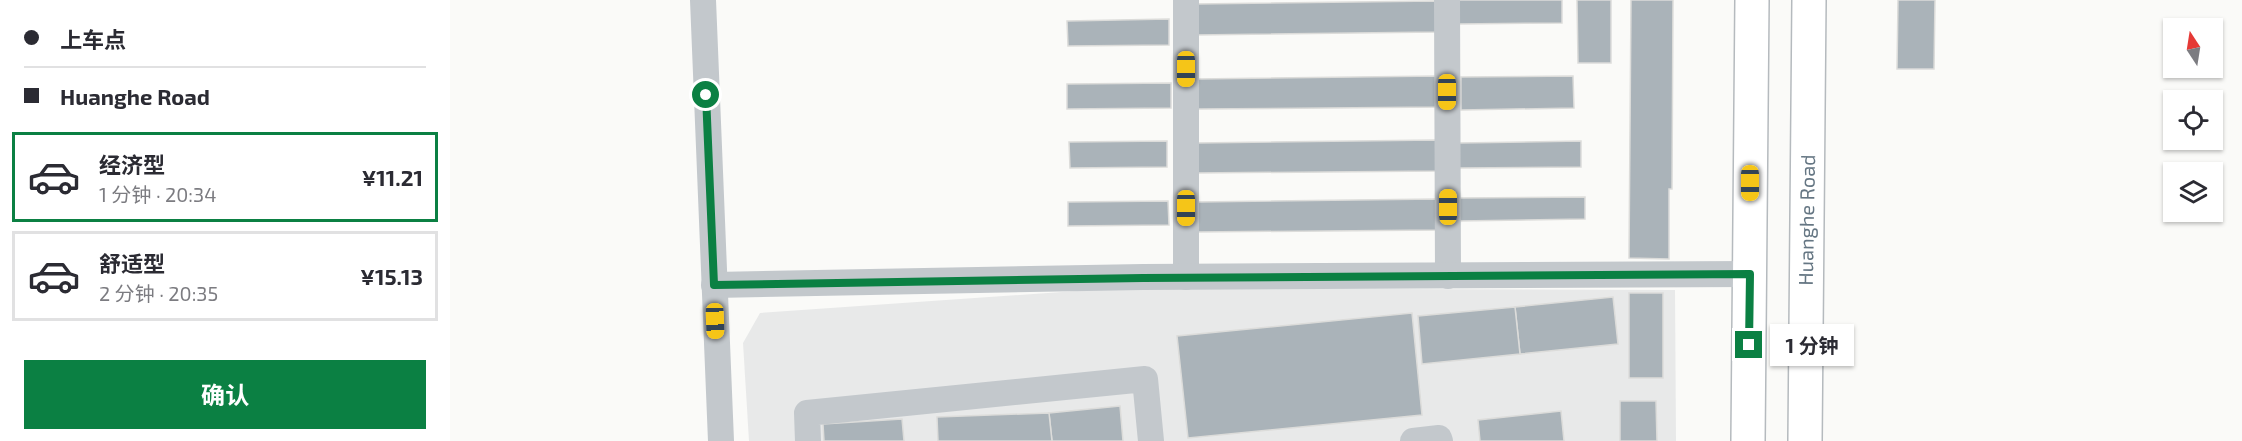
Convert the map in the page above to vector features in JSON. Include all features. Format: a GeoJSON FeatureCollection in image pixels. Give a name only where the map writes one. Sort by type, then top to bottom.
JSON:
{"type":"FeatureCollection","features":[{"type":"Feature","properties":{"kind":"main road"},"geometry":{"type":"LineString","coordinates":[[1748,441],[1752,0]]}},
{"type":"Feature","properties":{"kind":"main road","name":"Huanghe Road"},"geometry":{"type":"LineString","coordinates":[[1805,441],[1809,0]]}},
{"type":"Feature","properties":{"kind":"street"},"geometry":{"type":"LineString","coordinates":[[703,0],[721,441]]}},
{"type":"Feature","properties":{"kind":"street"},"geometry":{"type":"LineString","coordinates":[[1186,0],[1186,278]]}},
{"type":"Feature","properties":{"kind":"street"},"geometry":{"type":"LineString","coordinates":[[1447,0],[1448,276]]}},
{"type":"Feature","properties":{"kind":"street"},"geometry":{"type":"LineString","coordinates":[[714,285],[1186,278],[1750,274]]}},
{"type":"Feature","properties":{"kind":"street"},"geometry":{"type":"LineString","coordinates":[[808,441],[807,413],[1145,379],[1151,441]]}},
{"type":"Feature","properties":{"kind":"street"},"geometry":{"type":"LineString","coordinates":[[1413,441],[1439,438],[1440,441]]}},
{"type":"Feature","properties":{"kind":"shaded area"},"geometry":{"type":"Polygon","coordinates":[[[1119,288],[1675,290],[1676,441],[749,441],[743,343],[760,313],[1119,288]]]}},
{"type":"Feature","properties":{"kind":"building"},"geometry":{"type":"Polygon","coordinates":[[[1457,0],[1562,0],[1562,23],[1457,24],[1457,0]]]}},
{"type":"Feature","properties":{"kind":"building"},"geometry":{"type":"Polygon","coordinates":[[[1577,0],[1611,0],[1611,63],[1578,63],[1577,0]]]}},
{"type":"Feature","properties":{"kind":"building"},"geometry":{"type":"Polygon","coordinates":[[[1631,0],[1673,0],[1672,189],[1669,189],[1669,259],[1629,258],[1631,0]]]}},
{"type":"Feature","properties":{"kind":"building"},"geometry":{"type":"Polygon","coordinates":[[[1898,0],[1935,0],[1934,69],[1897,69],[1898,0]]]}},
{"type":"Feature","properties":{"kind":"building"},"geometry":{"type":"Polygon","coordinates":[[[1436,1],[1437,32],[1195,35],[1195,4],[1436,1]]]}},
{"type":"Feature","properties":{"kind":"building"},"geometry":{"type":"Polygon","coordinates":[[[1169,19],[1169,45],[1068,46],[1067,21],[1169,19]]]}},
{"type":"Feature","properties":{"kind":"building"},"geometry":{"type":"Polygon","coordinates":[[[1439,76],[1439,107],[1198,109],[1197,79],[1439,76]]]}},
{"type":"Feature","properties":{"kind":"building"},"geometry":{"type":"Polygon","coordinates":[[[1573,76],[1574,108],[1461,110],[1461,77],[1573,76]]]}},
{"type":"Feature","properties":{"kind":"building"},"geometry":{"type":"Polygon","coordinates":[[[1171,83],[1171,108],[1067,109],[1067,84],[1171,83]]]}},
{"type":"Feature","properties":{"kind":"building"},"geometry":{"type":"Polygon","coordinates":[[[1436,140],[1437,171],[1195,173],[1195,143],[1436,140]]]}},
{"type":"Feature","properties":{"kind":"building"},"geometry":{"type":"Polygon","coordinates":[[[1167,141],[1167,167],[1070,168],[1069,142],[1167,141]]]}},
{"type":"Feature","properties":{"kind":"building"},"geometry":{"type":"Polygon","coordinates":[[[1581,141],[1581,167],[1458,168],[1458,143],[1581,141]]]}},
{"type":"Feature","properties":{"kind":"building"},"geometry":{"type":"Polygon","coordinates":[[[1585,197],[1585,219],[1458,221],[1458,198],[1585,197]]]}},
{"type":"Feature","properties":{"kind":"building"},"geometry":{"type":"Polygon","coordinates":[[[1437,199],[1438,230],[1196,232],[1196,202],[1437,199]]]}},
{"type":"Feature","properties":{"kind":"building"},"geometry":{"type":"Polygon","coordinates":[[[1168,201],[1169,225],[1068,226],[1068,202],[1168,201]]]}},
{"type":"Feature","properties":{"kind":"building"},"geometry":{"type":"Polygon","coordinates":[[[1629,293],[1663,293],[1663,378],[1629,378],[1629,293]]]}},
{"type":"Feature","properties":{"kind":"building"},"geometry":{"type":"Polygon","coordinates":[[[1613,297],[1618,344],[1520,354],[1515,307],[1613,297]]]}},
{"type":"Feature","properties":{"kind":"building"},"geometry":{"type":"Polygon","coordinates":[[[1515,307],[1520,354],[1422,364],[1418,316],[1515,307]]]}},
{"type":"Feature","properties":{"kind":"building"},"geometry":{"type":"Polygon","coordinates":[[[1412,313],[1422,415],[1188,438],[1177,336],[1412,313]]]}},
{"type":"Feature","properties":{"kind":"building"},"geometry":{"type":"Polygon","coordinates":[[[1620,401],[1656,401],[1657,441],[1620,441],[1620,401]]]}},
{"type":"Feature","properties":{"kind":"building"},"geometry":{"type":"Polygon","coordinates":[[[1120,406],[1123,441],[1052,441],[1049,413],[1120,406]]]}},
{"type":"Feature","properties":{"kind":"building"},"geometry":{"type":"Polygon","coordinates":[[[1561,411],[1564,441],[1480,441],[1478,420],[1561,411]]]}},
{"type":"Feature","properties":{"kind":"building"},"geometry":{"type":"Polygon","coordinates":[[[1049,413],[1052,441],[938,441],[937,417],[1049,413]]]}},
{"type":"Feature","properties":{"kind":"building"},"geometry":{"type":"Polygon","coordinates":[[[902,419],[904,441],[824,441],[823,424],[902,419]]]}},
{"type":"Feature","properties":{"kind":"route"},"geometry":{"type":"LineString","coordinates":[[706,95],[714,285],[1143,278],[1750,274],[1749,345]]}}]}
